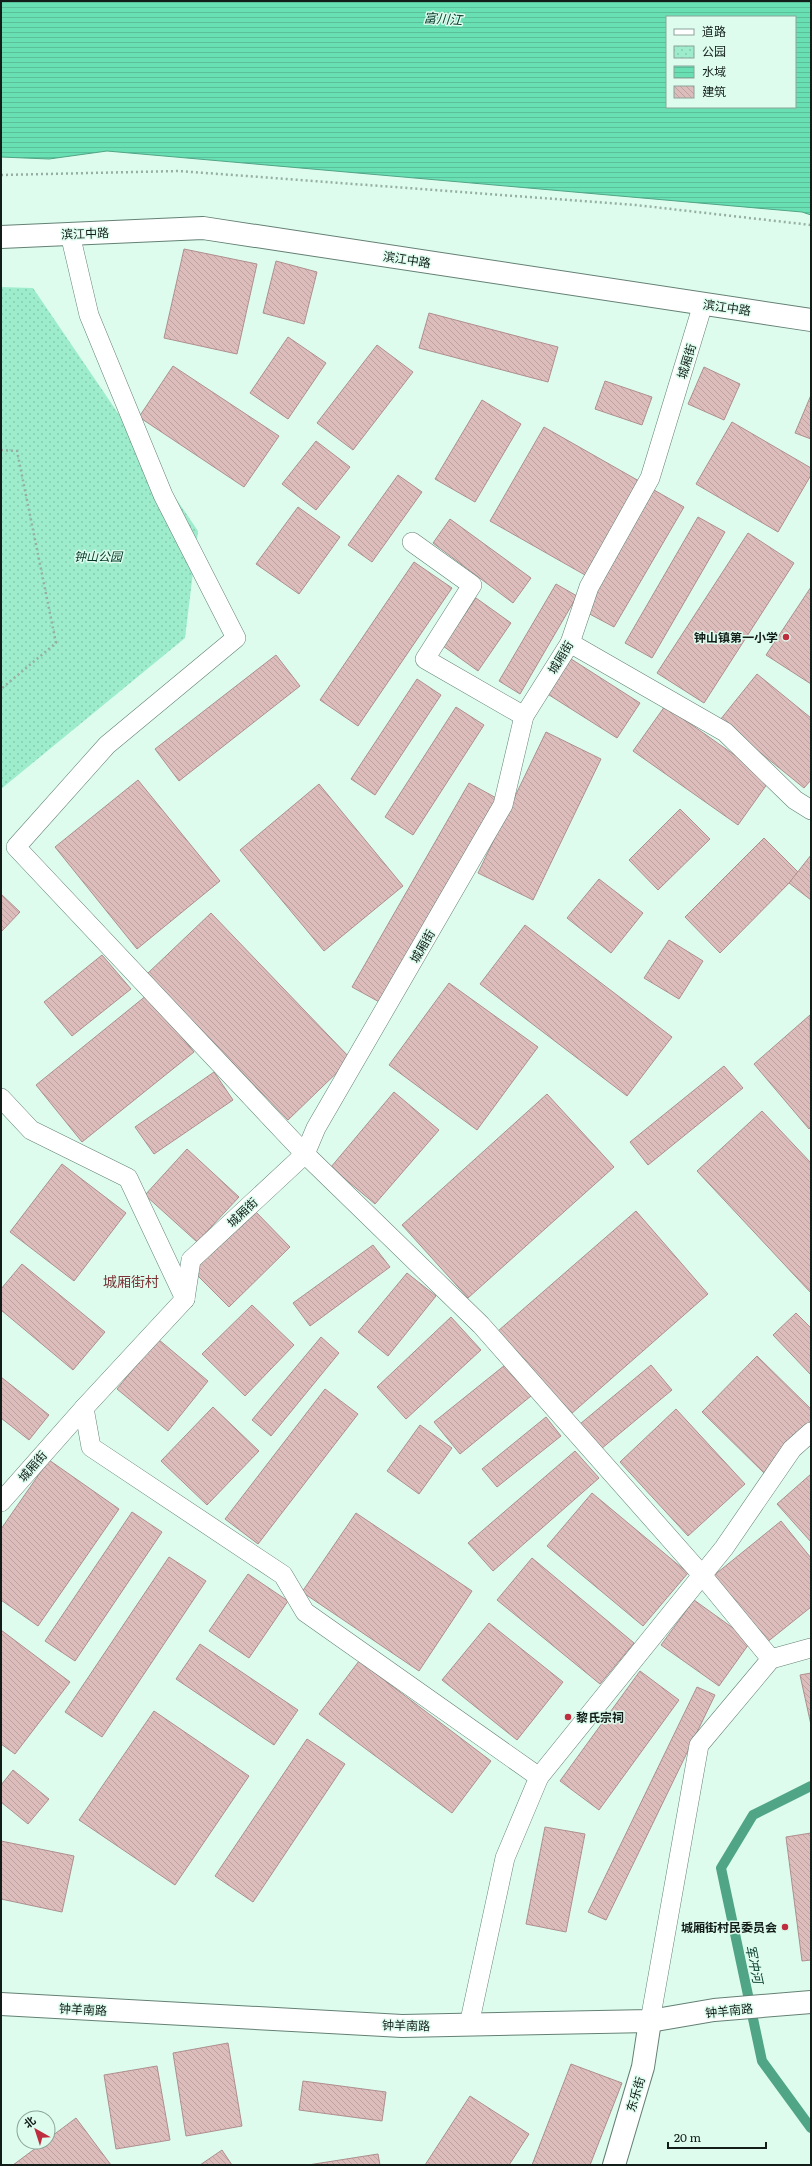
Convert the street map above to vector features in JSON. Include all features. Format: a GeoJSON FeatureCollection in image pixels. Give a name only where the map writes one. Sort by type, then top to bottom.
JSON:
{"type":"FeatureCollection","features":[{"type":"Feature","properties":{"kind":"street","name":"滨江中路"},"geometry":{"type":"LineString","coordinates":[[1,237],[203,228],[811,320]]}},
{"type":"Feature","properties":{"kind":"street","name":"钟羊南路"},"geometry":{"type":"LineString","coordinates":[[1,2004],[402,2026],[650,2020],[714,2010],[808,2003]]}},
{"type":"Feature","properties":{"kind":"street","name":"东乐街"},"geometry":{"type":"LineString","coordinates":[[614,2165],[643,2067],[650,2020]]}},
{"type":"Feature","properties":{"kind":"lane"},"geometry":{"type":"LineString","coordinates":[[70,234],[89,316],[163,495],[236,638],[107,745],[16,848],[305,1154],[481,1325],[702,1575],[771,1659]]}},
{"type":"Feature","properties":{"kind":"lane","name":"城厢街"},"geometry":{"type":"LineString","coordinates":[[1,1502],[84,1408],[185,1298],[191,1260],[305,1154],[316,1128],[503,805],[524,716],[570,643],[589,587],[650,478],[703,304]]}},
{"type":"Feature","properties":{"kind":"lane"},"geometry":{"type":"LineString","coordinates":[[412,542],[472,585],[425,659],[524,716]]}},
{"type":"Feature","properties":{"kind":"lane"},"geometry":{"type":"LineString","coordinates":[[570,643],[725,732],[795,800],[811,810]]}},
{"type":"Feature","properties":{"kind":"lane"},"geometry":{"type":"LineString","coordinates":[[1,1098],[31,1130],[128,1178],[185,1298]]}},
{"type":"Feature","properties":{"kind":"lane"},"geometry":{"type":"LineString","coordinates":[[84,1408],[91,1447],[283,1575],[305,1612],[539,1777]]}},
{"type":"Feature","properties":{"kind":"lane"},"geometry":{"type":"LineString","coordinates":[[469,2025],[505,1858],[539,1777],[724,1548],[792,1449],[811,1432]]}},
{"type":"Feature","properties":{"kind":"lane"},"geometry":{"type":"LineString","coordinates":[[650,2020],[699,1745],[771,1659],[811,1648]]}},
{"type":"Feature","properties":{"kind":"path"},"geometry":{"type":"LineString","coordinates":[[1,175],[179,171],[636,205],[811,225]]}},
{"type":"Feature","properties":{"kind":"path"},"geometry":{"type":"LineString","coordinates":[[1,450],[17,451],[56,643],[1,689]]}},
{"type":"Feature","properties":{"kind":"green space","name":"钟山公园"},"geometry":{"type":"Polygon","coordinates":[[[1,287],[33,288],[198,531],[185,638],[1,789],[1,287]]]}},
{"type":"Feature","properties":{"kind":"water","name":"富川江"},"geometry":{"type":"Polygon","coordinates":[[[1,1],[811,1],[811,215],[802,212],[107,151],[49,159],[1,157],[1,1]]]}},
{"type":"Feature","properties":{"kind":"building"},"geometry":{"type":"Polygon","coordinates":[[[184,249],[257,264],[237,354],[164,338],[184,249]]]}},
{"type":"Feature","properties":{"kind":"building"},"geometry":{"type":"Polygon","coordinates":[[[276,261],[317,272],[304,324],[263,313],[276,261]]]}},
{"type":"Feature","properties":{"kind":"building"},"geometry":{"type":"Polygon","coordinates":[[[429,313],[558,347],[548,382],[419,348],[429,313]]]}},
{"type":"Feature","properties":{"kind":"building"},"geometry":{"type":"Polygon","coordinates":[[[288,337],[326,363],[288,419],[250,393],[288,337]]]}},
{"type":"Feature","properties":{"kind":"building"},"geometry":{"type":"Polygon","coordinates":[[[377,345],[413,372],[353,450],[317,423],[377,345]]]}},
{"type":"Feature","properties":{"kind":"building"},"geometry":{"type":"Polygon","coordinates":[[[173,366],[279,436],[244,487],[139,417],[173,366]]]}},
{"type":"Feature","properties":{"kind":"building"},"geometry":{"type":"Polygon","coordinates":[[[704,367],[740,384],[724,420],[688,404],[704,367]]]}},
{"type":"Feature","properties":{"kind":"building"},"geometry":{"type":"Polygon","coordinates":[[[605,381],[652,397],[642,425],[595,409],[605,381]]]}},
{"type":"Feature","properties":{"kind":"building"},"geometry":{"type":"Polygon","coordinates":[[[811,395],[811,439],[795,433],[811,395]]]}},
{"type":"Feature","properties":{"kind":"building"},"geometry":{"type":"Polygon","coordinates":[[[482,400],[521,424],[475,502],[435,479],[482,400]]]}},
{"type":"Feature","properties":{"kind":"building"},"geometry":{"type":"Polygon","coordinates":[[[732,422],[811,468],[811,475],[778,532],[696,484],[732,422]]]}},
{"type":"Feature","properties":{"kind":"building"},"geometry":{"type":"Polygon","coordinates":[[[544,427],[639,481],[585,575],[490,521],[544,427]]]}},
{"type":"Feature","properties":{"kind":"building"},"geometry":{"type":"Polygon","coordinates":[[[316,441],[350,467],[316,510],[282,484],[316,441]]]}},
{"type":"Feature","properties":{"kind":"building"},"geometry":{"type":"Polygon","coordinates":[[[398,475],[422,492],[372,562],[348,545],[398,475]]]}},
{"type":"Feature","properties":{"kind":"building"},"geometry":{"type":"Polygon","coordinates":[[[654,490],[684,507],[614,627],[584,611],[654,490]]]}},
{"type":"Feature","properties":{"kind":"building"},"geometry":{"type":"Polygon","coordinates":[[[298,507],[340,537],[299,594],[256,564],[298,507]]]}},
{"type":"Feature","properties":{"kind":"building"},"geometry":{"type":"Polygon","coordinates":[[[698,517],[725,532],[652,658],[625,643],[698,517]]]}},
{"type":"Feature","properties":{"kind":"building"},"geometry":{"type":"Polygon","coordinates":[[[450,519],[531,578],[513,603],[433,543],[450,519]]]}},
{"type":"Feature","properties":{"kind":"building"},"geometry":{"type":"Polygon","coordinates":[[[748,533],[794,563],[704,703],[657,673],[748,533]]]}},
{"type":"Feature","properties":{"kind":"building"},"geometry":{"type":"Polygon","coordinates":[[[414,562],[452,588],[358,726],[320,700],[414,562]]]}},
{"type":"Feature","properties":{"kind":"building"},"geometry":{"type":"Polygon","coordinates":[[[556,584],[577,596],[520,694],[499,681],[556,584]]]}},
{"type":"Feature","properties":{"kind":"building"},"geometry":{"type":"Polygon","coordinates":[[[811,587],[811,684],[766,655],[811,587]]]}},
{"type":"Feature","properties":{"kind":"building"},"geometry":{"type":"Polygon","coordinates":[[[476,598],[511,623],[478,671],[443,646],[476,598]]]}},
{"type":"Feature","properties":{"kind":"building"},"geometry":{"type":"Polygon","coordinates":[[[276,655],[300,686],[179,781],[155,749],[276,655]]]}},
{"type":"Feature","properties":{"kind":"building"},"geometry":{"type":"Polygon","coordinates":[[[568,657],[640,703],[617,738],[546,693],[568,657]]]}},
{"type":"Feature","properties":{"kind":"building"},"geometry":{"type":"Polygon","coordinates":[[[757,674],[811,718],[811,780],[804,788],[720,720],[757,674]]]}},
{"type":"Feature","properties":{"kind":"building"},"geometry":{"type":"Polygon","coordinates":[[[417,679],[441,695],[375,795],[351,779],[417,679]]]}},
{"type":"Feature","properties":{"kind":"building"},"geometry":{"type":"Polygon","coordinates":[[[665,706],[770,780],[738,825],[633,751],[665,706]]]}},
{"type":"Feature","properties":{"kind":"building"},"geometry":{"type":"Polygon","coordinates":[[[456,707],[484,725],[413,835],[385,817],[456,707]]]}},
{"type":"Feature","properties":{"kind":"building"},"geometry":{"type":"Polygon","coordinates":[[[546,732],[601,759],[533,900],[478,873],[546,732]]]}},
{"type":"Feature","properties":{"kind":"building"},"geometry":{"type":"Polygon","coordinates":[[[138,780],[220,881],[137,949],[55,847],[138,780]]]}},
{"type":"Feature","properties":{"kind":"building"},"geometry":{"type":"Polygon","coordinates":[[[469,783],[500,800],[383,1004],[352,987],[469,783]]]}},
{"type":"Feature","properties":{"kind":"building"},"geometry":{"type":"Polygon","coordinates":[[[319,784],[403,886],[324,951],[240,850],[319,784]]]}},
{"type":"Feature","properties":{"kind":"building"},"geometry":{"type":"Polygon","coordinates":[[[680,809],[710,839],[658,890],[629,860],[680,809]]]}},
{"type":"Feature","properties":{"kind":"building"},"geometry":{"type":"Polygon","coordinates":[[[764,838],[799,873],[720,953],[685,917],[764,838]]]}},
{"type":"Feature","properties":{"kind":"building"},"geometry":{"type":"Polygon","coordinates":[[[811,855],[811,900],[789,883],[811,855]]]}},
{"type":"Feature","properties":{"kind":"building"},"geometry":{"type":"Polygon","coordinates":[[[599,879],[643,913],[611,953],[567,918],[599,879]]]}},
{"type":"Feature","properties":{"kind":"building"},"geometry":{"type":"Polygon","coordinates":[[[1,894],[20,912],[1,932],[1,894]]]}},
{"type":"Feature","properties":{"kind":"building"},"geometry":{"type":"Polygon","coordinates":[[[211,913],[351,1059],[288,1120],[147,974],[211,913]]]}},
{"type":"Feature","properties":{"kind":"building"},"geometry":{"type":"Polygon","coordinates":[[[525,925],[672,1037],[627,1096],[480,984],[525,925]]]}},
{"type":"Feature","properties":{"kind":"building"},"geometry":{"type":"Polygon","coordinates":[[[669,940],[703,961],[679,999],[644,978],[669,940]]]}},
{"type":"Feature","properties":{"kind":"building"},"geometry":{"type":"Polygon","coordinates":[[[102,955],[131,989],[72,1036],[44,1002],[102,955]]]}},
{"type":"Feature","properties":{"kind":"building"},"geometry":{"type":"Polygon","coordinates":[[[449,983],[538,1047],[477,1130],[389,1065],[449,983]]]}},
{"type":"Feature","properties":{"kind":"building"},"geometry":{"type":"Polygon","coordinates":[[[147,995],[194,1052],[82,1142],[36,1085],[147,995]]]}},
{"type":"Feature","properties":{"kind":"building"},"geometry":{"type":"Polygon","coordinates":[[[810,1015],[811,1127],[809,1129],[754,1064],[810,1015]]]}},
{"type":"Feature","properties":{"kind":"building"},"geometry":{"type":"Polygon","coordinates":[[[724,1066],[743,1088],[648,1165],[630,1142],[724,1066]]]}},
{"type":"Feature","properties":{"kind":"building"},"geometry":{"type":"Polygon","coordinates":[[[214,1072],[233,1100],[154,1154],[135,1127],[214,1072]]]}},
{"type":"Feature","properties":{"kind":"building"},"geometry":{"type":"Polygon","coordinates":[[[394,1092],[439,1130],[375,1204],[331,1167],[394,1092]]]}},
{"type":"Feature","properties":{"kind":"building"},"geometry":{"type":"Polygon","coordinates":[[[547,1094],[614,1167],[468,1298],[402,1225],[547,1094]]]}},
{"type":"Feature","properties":{"kind":"building"},"geometry":{"type":"Polygon","coordinates":[[[762,1111],[811,1163],[811,1293],[697,1171],[762,1111]]]}},
{"type":"Feature","properties":{"kind":"building"},"geometry":{"type":"Polygon","coordinates":[[[187,1149],[239,1197],[197,1242],[145,1195],[187,1149]]]}},
{"type":"Feature","properties":{"kind":"building"},"geometry":{"type":"Polygon","coordinates":[[[62,1164],[126,1213],[74,1281],[10,1232],[62,1164]]]}},
{"type":"Feature","properties":{"kind":"building"},"geometry":{"type":"Polygon","coordinates":[[[255,1211],[290,1247],[229,1307],[193,1271],[255,1211]]]}},
{"type":"Feature","properties":{"kind":"building"},"geometry":{"type":"Polygon","coordinates":[[[636,1211],[708,1294],[571,1414],[498,1331],[636,1211]]]}},
{"type":"Feature","properties":{"kind":"building"},"geometry":{"type":"Polygon","coordinates":[[[373,1245],[390,1267],[310,1326],[293,1303],[373,1245]]]}},
{"type":"Feature","properties":{"kind":"building"},"geometry":{"type":"Polygon","coordinates":[[[22,1264],[105,1332],[73,1370],[1,1310],[1,1289],[22,1264]]]}},
{"type":"Feature","properties":{"kind":"building"},"geometry":{"type":"Polygon","coordinates":[[[407,1273],[436,1296],[388,1356],[358,1332],[407,1273]]]}},
{"type":"Feature","properties":{"kind":"building"},"geometry":{"type":"Polygon","coordinates":[[[252,1305],[294,1345],[245,1396],[202,1354],[252,1305]]]}},
{"type":"Feature","properties":{"kind":"building"},"geometry":{"type":"Polygon","coordinates":[[[796,1313],[811,1328],[811,1375],[773,1335],[796,1313]]]}},
{"type":"Feature","properties":{"kind":"building"},"geometry":{"type":"Polygon","coordinates":[[[451,1317],[481,1350],[406,1419],[377,1387],[451,1317]]]}},
{"type":"Feature","properties":{"kind":"building"},"geometry":{"type":"Polygon","coordinates":[[[321,1337],[339,1353],[271,1436],[252,1420],[321,1337]]]}},
{"type":"Feature","properties":{"kind":"building"},"geometry":{"type":"Polygon","coordinates":[[[158,1339],[208,1381],[168,1431],[117,1389],[158,1339]]]}},
{"type":"Feature","properties":{"kind":"building"},"geometry":{"type":"Polygon","coordinates":[[[757,1356],[811,1409],[811,1429],[766,1475],[702,1412],[757,1356]]]}},
{"type":"Feature","properties":{"kind":"building"},"geometry":{"type":"Polygon","coordinates":[[[505,1365],[531,1396],[460,1454],[434,1422],[505,1365]]]}},
{"type":"Feature","properties":{"kind":"building"},"geometry":{"type":"Polygon","coordinates":[[[651,1365],[672,1390],[601,1449],[580,1424],[651,1365]]]}},
{"type":"Feature","properties":{"kind":"building"},"geometry":{"type":"Polygon","coordinates":[[[1,1377],[49,1415],[29,1440],[1,1418],[1,1377]]]}},
{"type":"Feature","properties":{"kind":"building"},"geometry":{"type":"Polygon","coordinates":[[[325,1389],[358,1414],[258,1544],[225,1519],[325,1389]]]}},
{"type":"Feature","properties":{"kind":"building"},"geometry":{"type":"Polygon","coordinates":[[[213,1407],[259,1451],[207,1505],[161,1461],[213,1407]]]}},
{"type":"Feature","properties":{"kind":"building"},"geometry":{"type":"Polygon","coordinates":[[[676,1409],[745,1484],[688,1536],[620,1462],[676,1409]]]}},
{"type":"Feature","properties":{"kind":"building"},"geometry":{"type":"Polygon","coordinates":[[[546,1417],[561,1436],[497,1487],[482,1469],[546,1417]]]}},
{"type":"Feature","properties":{"kind":"building"},"geometry":{"type":"Polygon","coordinates":[[[420,1425],[452,1448],[419,1494],[387,1471],[420,1425]]]}},
{"type":"Feature","properties":{"kind":"building"},"geometry":{"type":"Polygon","coordinates":[[[575,1451],[599,1478],[493,1571],[468,1543],[575,1451]]]}},
{"type":"Feature","properties":{"kind":"building"},"geometry":{"type":"Polygon","coordinates":[[[49,1460],[119,1509],[38,1626],[1,1600],[1,1529],[49,1460]]]}},
{"type":"Feature","properties":{"kind":"building"},"geometry":{"type":"Polygon","coordinates":[[[811,1474],[811,1542],[777,1504],[811,1474]]]}},
{"type":"Feature","properties":{"kind":"building"},"geometry":{"type":"Polygon","coordinates":[[[592,1493],[688,1573],[643,1626],[547,1546],[592,1493]]]}},
{"type":"Feature","properties":{"kind":"building"},"geometry":{"type":"Polygon","coordinates":[[[132,1512],[162,1532],[75,1661],[45,1641],[132,1512]]]}},
{"type":"Feature","properties":{"kind":"building"},"geometry":{"type":"Polygon","coordinates":[[[356,1513],[472,1591],[419,1671],[302,1592],[356,1513]]]}},
{"type":"Feature","properties":{"kind":"building"},"geometry":{"type":"Polygon","coordinates":[[[781,1521],[811,1558],[811,1607],[766,1643],[712,1577],[781,1521]]]}},
{"type":"Feature","properties":{"kind":"building"},"geometry":{"type":"Polygon","coordinates":[[[169,1557],[206,1581],[102,1737],[65,1712],[169,1557]]]}},
{"type":"Feature","properties":{"kind":"building"},"geometry":{"type":"Polygon","coordinates":[[[532,1558],[634,1643],[600,1684],[497,1600],[532,1558]]]}},
{"type":"Feature","properties":{"kind":"building"},"geometry":{"type":"Polygon","coordinates":[[[248,1574],[288,1601],[249,1658],[209,1631],[248,1574]]]}},
{"type":"Feature","properties":{"kind":"building"},"geometry":{"type":"Polygon","coordinates":[[[694,1600],[751,1641],[719,1686],[661,1645],[694,1600]]]}},
{"type":"Feature","properties":{"kind":"building"},"geometry":{"type":"Polygon","coordinates":[[[489,1623],[563,1682],[517,1740],[442,1680],[489,1623]]]}},
{"type":"Feature","properties":{"kind":"building"},"geometry":{"type":"Polygon","coordinates":[[[1,1630],[70,1682],[15,1754],[1,1744],[1,1630]]]}},
{"type":"Feature","properties":{"kind":"building"},"geometry":{"type":"Polygon","coordinates":[[[200,1644],[298,1710],[274,1745],[176,1679],[200,1644]]]}},
{"type":"Feature","properties":{"kind":"building"},"geometry":{"type":"Polygon","coordinates":[[[359,1661],[491,1761],[452,1813],[319,1714],[359,1661]]]}},
{"type":"Feature","properties":{"kind":"building"},"geometry":{"type":"Polygon","coordinates":[[[640,1671],[679,1700],[599,1810],[560,1781],[640,1671]]]}},
{"type":"Feature","properties":{"kind":"building"},"geometry":{"type":"Polygon","coordinates":[[[811,1673],[811,1725],[800,1675],[811,1673]]]}},
{"type":"Feature","properties":{"kind":"building"},"geometry":{"type":"Polygon","coordinates":[[[697,1687],[715,1695],[606,1920],[588,1912],[697,1687]]]}},
{"type":"Feature","properties":{"kind":"building"},"geometry":{"type":"Polygon","coordinates":[[[154,1711],[249,1776],[175,1885],[79,1820],[154,1711]]]}},
{"type":"Feature","properties":{"kind":"building"},"geometry":{"type":"Polygon","coordinates":[[[307,1739],[345,1764],[253,1902],[215,1876],[307,1739]]]}},
{"type":"Feature","properties":{"kind":"building"},"geometry":{"type":"Polygon","coordinates":[[[13,1770],[49,1799],[28,1824],[1,1802],[1,1785],[13,1770]]]}},
{"type":"Feature","properties":{"kind":"building"},"geometry":{"type":"Polygon","coordinates":[[[545,1827],[585,1834],[566,1932],[526,1924],[545,1827]]]}},
{"type":"Feature","properties":{"kind":"building"},"geometry":{"type":"Polygon","coordinates":[[[811,1833],[811,1960],[802,1961],[786,1837],[811,1833]]]}},
{"type":"Feature","properties":{"kind":"building"},"geometry":{"type":"Polygon","coordinates":[[[1,1841],[74,1856],[62,1912],[1,1899],[1,1841]]]}},
{"type":"Feature","properties":{"kind":"building"},"geometry":{"type":"Polygon","coordinates":[[[228,2043],[242,2126],[186,2136],[173,2053],[228,2043]]]}},
{"type":"Feature","properties":{"kind":"building"},"geometry":{"type":"Polygon","coordinates":[[[571,2064],[622,2083],[590,2165],[532,2165],[571,2064]]]}},
{"type":"Feature","properties":{"kind":"building"},"geometry":{"type":"Polygon","coordinates":[[[157,2066],[170,2140],[116,2149],[104,2075],[157,2066]]]}},
{"type":"Feature","properties":{"kind":"building"},"geometry":{"type":"Polygon","coordinates":[[[303,2081],[386,2092],[382,2121],[299,2110],[303,2081]]]}},
{"type":"Feature","properties":{"kind":"building"},"geometry":{"type":"Polygon","coordinates":[[[470,2096],[529,2134],[509,2165],[425,2165],[470,2096]]]}},
{"type":"Feature","properties":{"kind":"building"},"geometry":{"type":"Polygon","coordinates":[[[76,2118],[111,2165],[13,2165],[33,2150],[56,2150],[56,2133],[76,2118]]]}},
{"type":"Feature","properties":{"kind":"building"},"geometry":{"type":"Polygon","coordinates":[[[222,2150],[232,2165],[200,2165],[222,2150]]]}},
{"type":"Feature","properties":{"kind":"building"},"geometry":{"type":"Polygon","coordinates":[[[378,2154],[380,2165],[308,2165],[378,2154]]]}},
{"type":"Feature","properties":{"kind":"waterway","name":"军冲河"},"geometry":{"type":"LineString","coordinates":[[811,1786],[753,1815],[721,1868],[762,2061],[811,2128]]}},
{"type":"Feature","properties":{"kind":"place","name":"钟山镇第一小学"},"geometry":{"type":"Point","coordinates":[786,637]}},
{"type":"Feature","properties":{"kind":"place","name":"黎氏宗祠"},"geometry":{"type":"Point","coordinates":[568,1717]}},
{"type":"Feature","properties":{"kind":"place","name":"城厢街村民委员会"},"geometry":{"type":"Point","coordinates":[785,1927]}},
{"type":"Feature","properties":{"kind":"district","name":"城厢街村"},"geometry":{"type":"Point","coordinates":[131,1281]}}]}
